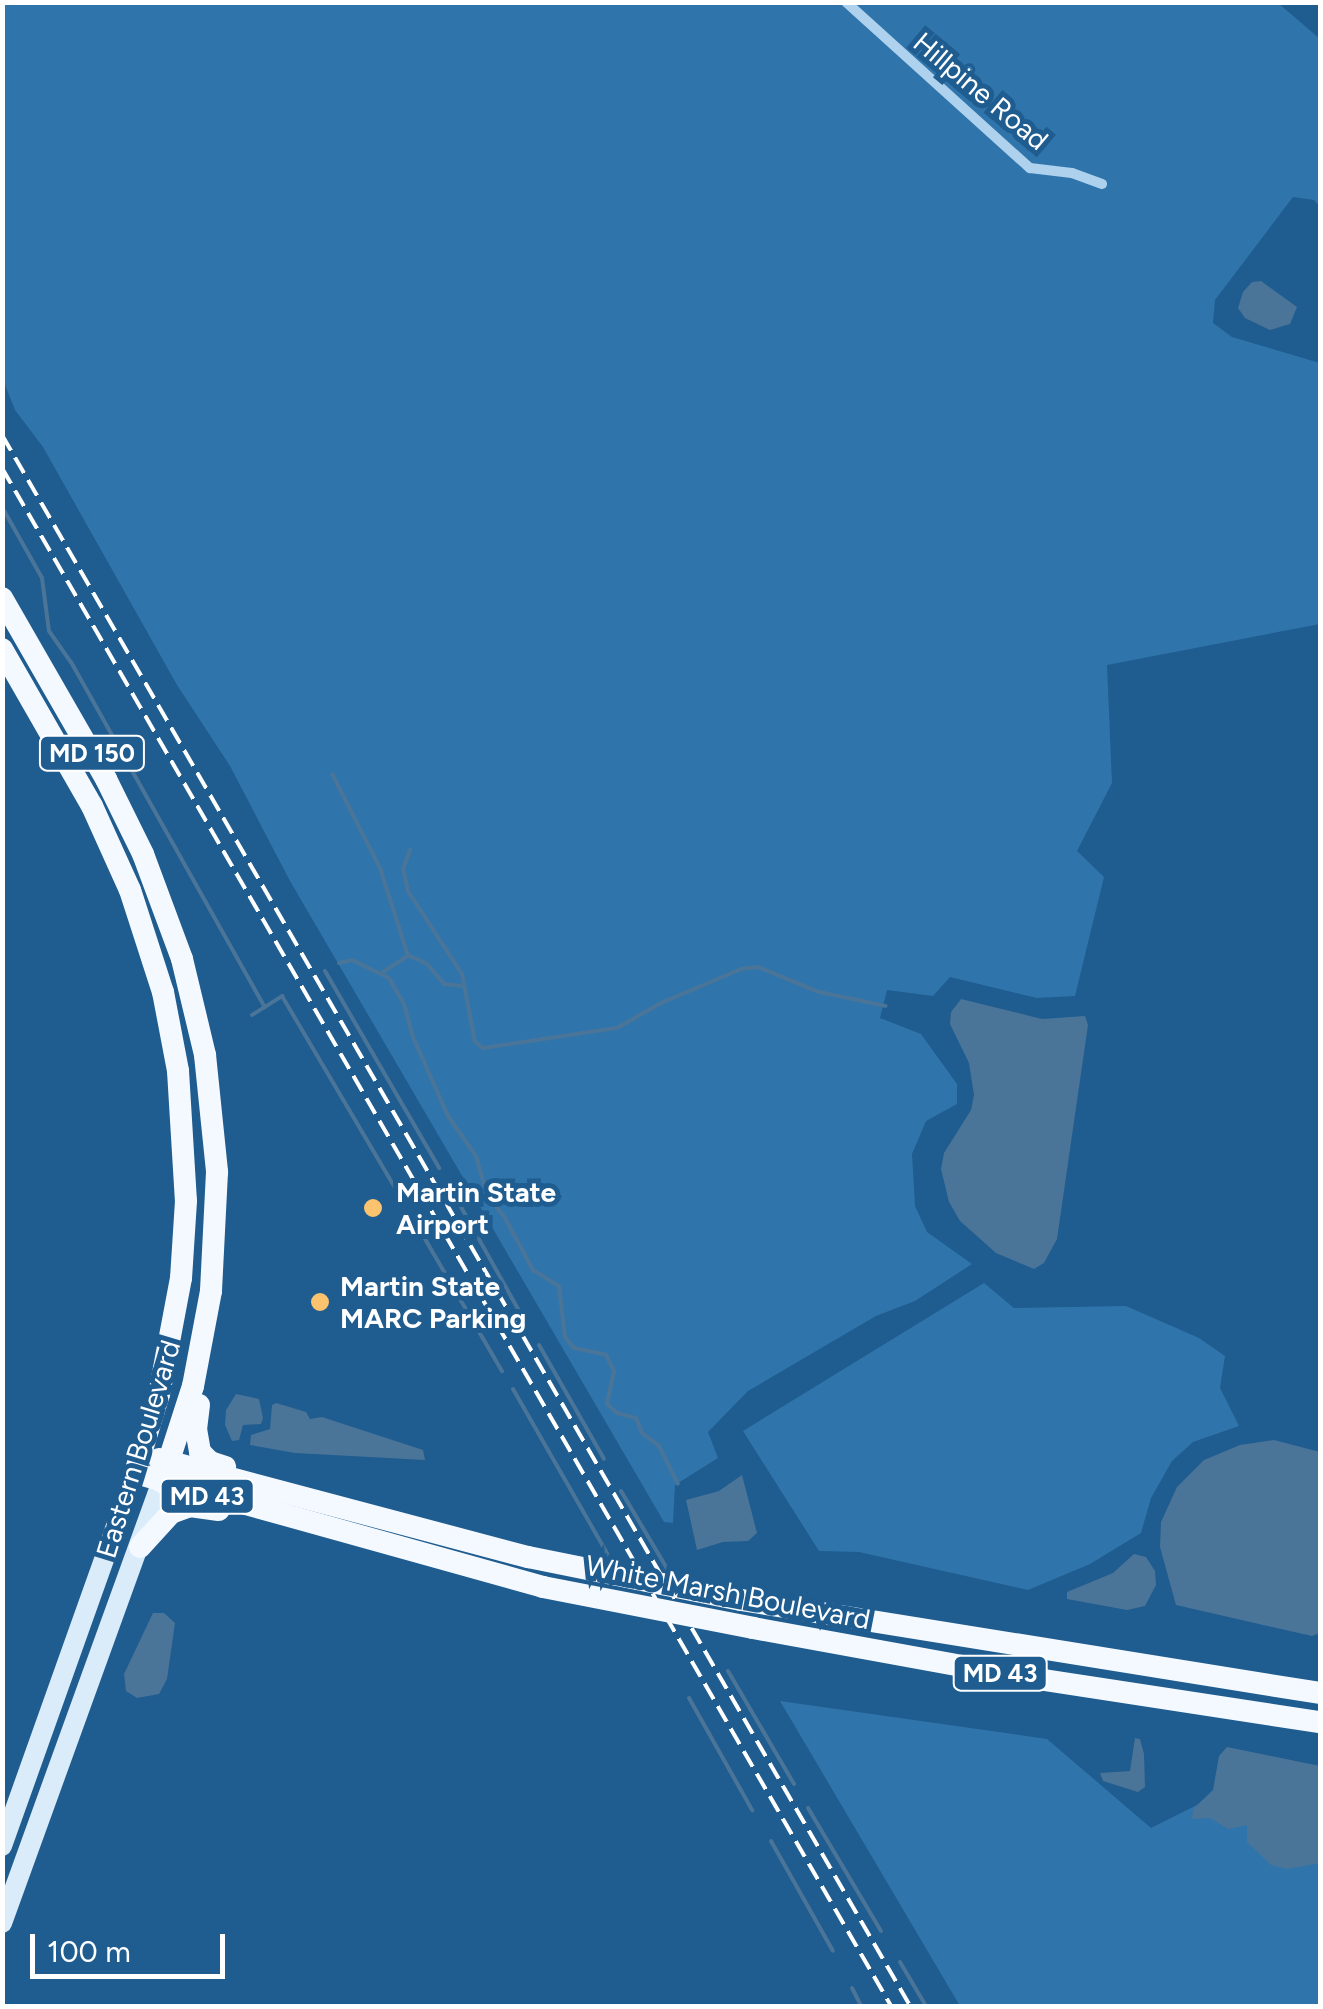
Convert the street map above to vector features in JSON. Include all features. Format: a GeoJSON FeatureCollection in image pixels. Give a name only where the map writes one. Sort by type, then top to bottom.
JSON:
{"type":"FeatureCollection","features":[{"type":"Feature","properties":{"kind":"main road","name":"Eastern Boulevard"},"geometry":{"type":"LineString","coordinates":[[2,598],[125,816],[182,958],[205,1055],[216,1143],[216,1231],[198,1363],[166,1472],[2,1923]]}},
{"type":"Feature","properties":{"kind":"main road","name":"Eastern Boulevard"},"geometry":{"type":"LineString","coordinates":[[2,649],[92,806],[130,890],[158,973],[178,1071],[186,1201],[182,1278],[165,1369],[138,1463],[2,1846]]}},
{"type":"Feature","properties":{"kind":"main road"},"geometry":{"type":"LineString","coordinates":[[198,1363],[204,1384],[196,1437],[205,1458],[318,1493],[334,1508]]}},
{"type":"Feature","properties":{"kind":"main road","name":"White Marsh Boulevard"},"geometry":{"type":"LineString","coordinates":[[138,1463],[281,1517],[544,1587],[1018,1676],[1320,1722]]}},
{"type":"Feature","properties":{"kind":"main road","name":"White Marsh Boulevard"},"geometry":{"type":"LineString","coordinates":[[166,1472],[334,1508],[528,1557],[741,1600],[1320,1693]]}},
{"type":"Feature","properties":{"kind":"main road"},"geometry":{"type":"LineString","coordinates":[[140,1546],[171,1513],[190,1506],[257,1520],[281,1517]]}},
{"type":"Feature","properties":{"kind":"street","name":"Hillpine Road"},"geometry":{"type":"LineString","coordinates":[[846,2],[1030,168],[1072,173],[1102,184]]}},
{"type":"Feature","properties":{"kind":"shaded area"},"geometry":{"type":"Polygon","coordinates":[[[1277,2],[1320,39],[1320,207],[1314,200],[1293,197],[1215,300],[1213,323],[1232,337],[1320,363],[1320,624],[1107,665],[1112,783],[1077,851],[1104,877],[1075,996],[1037,998],[950,977],[933,996],[887,990],[880,1018],[921,1034],[957,1084],[957,1104],[926,1121],[912,1154],[915,1206],[927,1232],[972,1264],[915,1301],[876,1316],[748,1391],[708,1432],[718,1458],[675,1485],[673,1523],[664,1522],[290,881],[230,766],[177,685],[43,447],[15,410],[2,377],[2,3],[1277,2]]]}},
{"type":"Feature","properties":{"kind":"shaded area"},"geometry":{"type":"Polygon","coordinates":[[[1261,281],[1297,307],[1290,324],[1270,330],[1245,318],[1238,308],[1243,292],[1252,282],[1261,281]]]}},
{"type":"Feature","properties":{"kind":"shaded area"},"geometry":{"type":"Polygon","coordinates":[[[961,999],[1042,1019],[1085,1016],[1088,1025],[1057,1239],[1044,1263],[1034,1269],[996,1253],[960,1221],[949,1202],[941,1169],[944,1153],[971,1110],[974,1095],[969,1063],[950,1024],[951,1012],[961,999]]]}},
{"type":"Feature","properties":{"kind":"shaded area"},"geometry":{"type":"Polygon","coordinates":[[[984,1283],[1014,1308],[1126,1306],[1199,1338],[1225,1356],[1220,1388],[1239,1426],[1193,1442],[1172,1461],[1151,1498],[1141,1533],[1090,1564],[1028,1590],[859,1552],[819,1551],[743,1431],[984,1283]]]}},
{"type":"Feature","properties":{"kind":"shaded area"},"geometry":{"type":"Polygon","coordinates":[[[236,1394],[259,1399],[263,1418],[261,1424],[243,1425],[239,1440],[232,1441],[225,1425],[226,1410],[236,1394]]]}},
{"type":"Feature","properties":{"kind":"shaded area"},"geometry":{"type":"Polygon","coordinates":[[[272,1405],[306,1412],[310,1419],[322,1417],[423,1450],[425,1460],[295,1453],[250,1445],[251,1435],[270,1429],[272,1405]]]}},
{"type":"Feature","properties":{"kind":"shaded area"},"geometry":{"type":"Polygon","coordinates":[[[1274,1440],[1320,1452],[1320,1633],[1312,1636],[1176,1605],[1160,1547],[1161,1522],[1177,1487],[1204,1460],[1240,1445],[1274,1440]]]}},
{"type":"Feature","properties":{"kind":"shaded area"},"geometry":{"type":"Polygon","coordinates":[[[742,1475],[757,1533],[748,1541],[723,1542],[697,1550],[686,1500],[719,1491],[742,1475]]]}},
{"type":"Feature","properties":{"kind":"shaded area"},"geometry":{"type":"Polygon","coordinates":[[[1134,1554],[1146,1557],[1155,1571],[1156,1585],[1145,1606],[1127,1610],[1067,1599],[1067,1592],[1113,1573],[1134,1554]]]}},
{"type":"Feature","properties":{"kind":"shaded area"},"geometry":{"type":"Polygon","coordinates":[[[153,1613],[164,1613],[175,1623],[167,1679],[159,1694],[137,1698],[126,1691],[124,1674],[153,1613]]]}},
{"type":"Feature","properties":{"kind":"shaded area"},"geometry":{"type":"Polygon","coordinates":[[[780,1701],[1047,1739],[1151,1828],[1235,1786],[1320,1791],[1320,2006],[960,2006],[780,1701]]]}},
{"type":"Feature","properties":{"kind":"shaded area"},"geometry":{"type":"Polygon","coordinates":[[[1135,1738],[1140,1739],[1144,1754],[1145,1787],[1138,1792],[1103,1781],[1100,1773],[1130,1771],[1135,1738]]]}},
{"type":"Feature","properties":{"kind":"shaded area"},"geometry":{"type":"Polygon","coordinates":[[[1227,1747],[1320,1766],[1320,1863],[1287,1869],[1271,1865],[1247,1842],[1247,1825],[1228,1829],[1210,1818],[1192,1819],[1193,1809],[1213,1790],[1219,1756],[1227,1747]]]}},
{"type":"Feature","properties":{"kind":"waterway"},"geometry":{"type":"LineString","coordinates":[[2,507],[42,578],[49,631],[71,662],[265,1007]]}},
{"type":"Feature","properties":{"kind":"waterway"},"geometry":{"type":"LineString","coordinates":[[332,774],[380,868],[408,956]]}},
{"type":"Feature","properties":{"kind":"waterway"},"geometry":{"type":"LineString","coordinates":[[410,850],[403,869],[408,891],[462,974],[475,1042],[483,1048],[617,1028],[661,1003],[741,969],[758,967],[819,992],[886,1006]]}},
{"type":"Feature","properties":{"kind":"waterway"},"geometry":{"type":"LineString","coordinates":[[383,972],[408,956]]}},
{"type":"Feature","properties":{"kind":"waterway"},"geometry":{"type":"LineString","coordinates":[[410,956],[426,963],[444,984],[463,986]]}},
{"type":"Feature","properties":{"kind":"waterway"},"geometry":{"type":"LineString","coordinates":[[339,963],[352,960],[389,978],[404,1004],[413,1037],[448,1116],[476,1156],[487,1195],[505,1218],[533,1270],[559,1286],[565,1337],[574,1348],[606,1355],[614,1371],[607,1404],[617,1413],[636,1418],[642,1433],[659,1446],[678,1484]]}},
{"type":"Feature","properties":{"kind":"waterway"},"geometry":{"type":"LineString","coordinates":[[325,971],[439,1168]]}},
{"type":"Feature","properties":{"kind":"waterway"},"geometry":{"type":"LineString","coordinates":[[252,1015],[282,996],[398,1193]]}},
{"type":"Feature","properties":{"kind":"waterway"},"geometry":{"type":"LineString","coordinates":[[456,1198],[526,1323]]}},
{"type":"Feature","properties":{"kind":"waterway"},"geometry":{"type":"LineString","coordinates":[[414,1220],[502,1371]]}},
{"type":"Feature","properties":{"kind":"waterway"},"geometry":{"type":"LineString","coordinates":[[539,1345],[604,1459]]}},
{"type":"Feature","properties":{"kind":"waterway"},"geometry":{"type":"LineString","coordinates":[[513,1389],[615,1567]]}},
{"type":"Feature","properties":{"kind":"waterway"},"geometry":{"type":"LineString","coordinates":[[621,1491],[672,1577]]}},
{"type":"Feature","properties":{"kind":"waterway"},"geometry":{"type":"LineString","coordinates":[[728,1671],[794,1784]]}},
{"type":"Feature","properties":{"kind":"waterway"},"geometry":{"type":"LineString","coordinates":[[689,1698],[752,1810]]}},
{"type":"Feature","properties":{"kind":"waterway"},"geometry":{"type":"LineString","coordinates":[[808,1808],[881,1931]]}},
{"type":"Feature","properties":{"kind":"waterway"},"geometry":{"type":"LineString","coordinates":[[771,1841],[833,1951]]}},
{"type":"Feature","properties":{"kind":"waterway"},"geometry":{"type":"LineString","coordinates":[[900,1962],[926,2006]]}},
{"type":"Feature","properties":{"kind":"waterway"},"geometry":{"type":"LineString","coordinates":[[852,1988],[861,2006]]}},
{"type":"Feature","properties":{"kind":"railway"},"geometry":{"type":"LineString","coordinates":[[2,435],[910,2006]]}},
{"type":"Feature","properties":{"kind":"railway"},"geometry":{"type":"LineString","coordinates":[[2,468],[891,2006]]}},
{"type":"Feature","properties":{"kind":"place","name":"Martin State Airport"},"geometry":{"type":"Point","coordinates":[373,1208]}},
{"type":"Feature","properties":{"kind":"place","name":"Martin State MARC Parking"},"geometry":{"type":"Point","coordinates":[320,1302]}}]}
